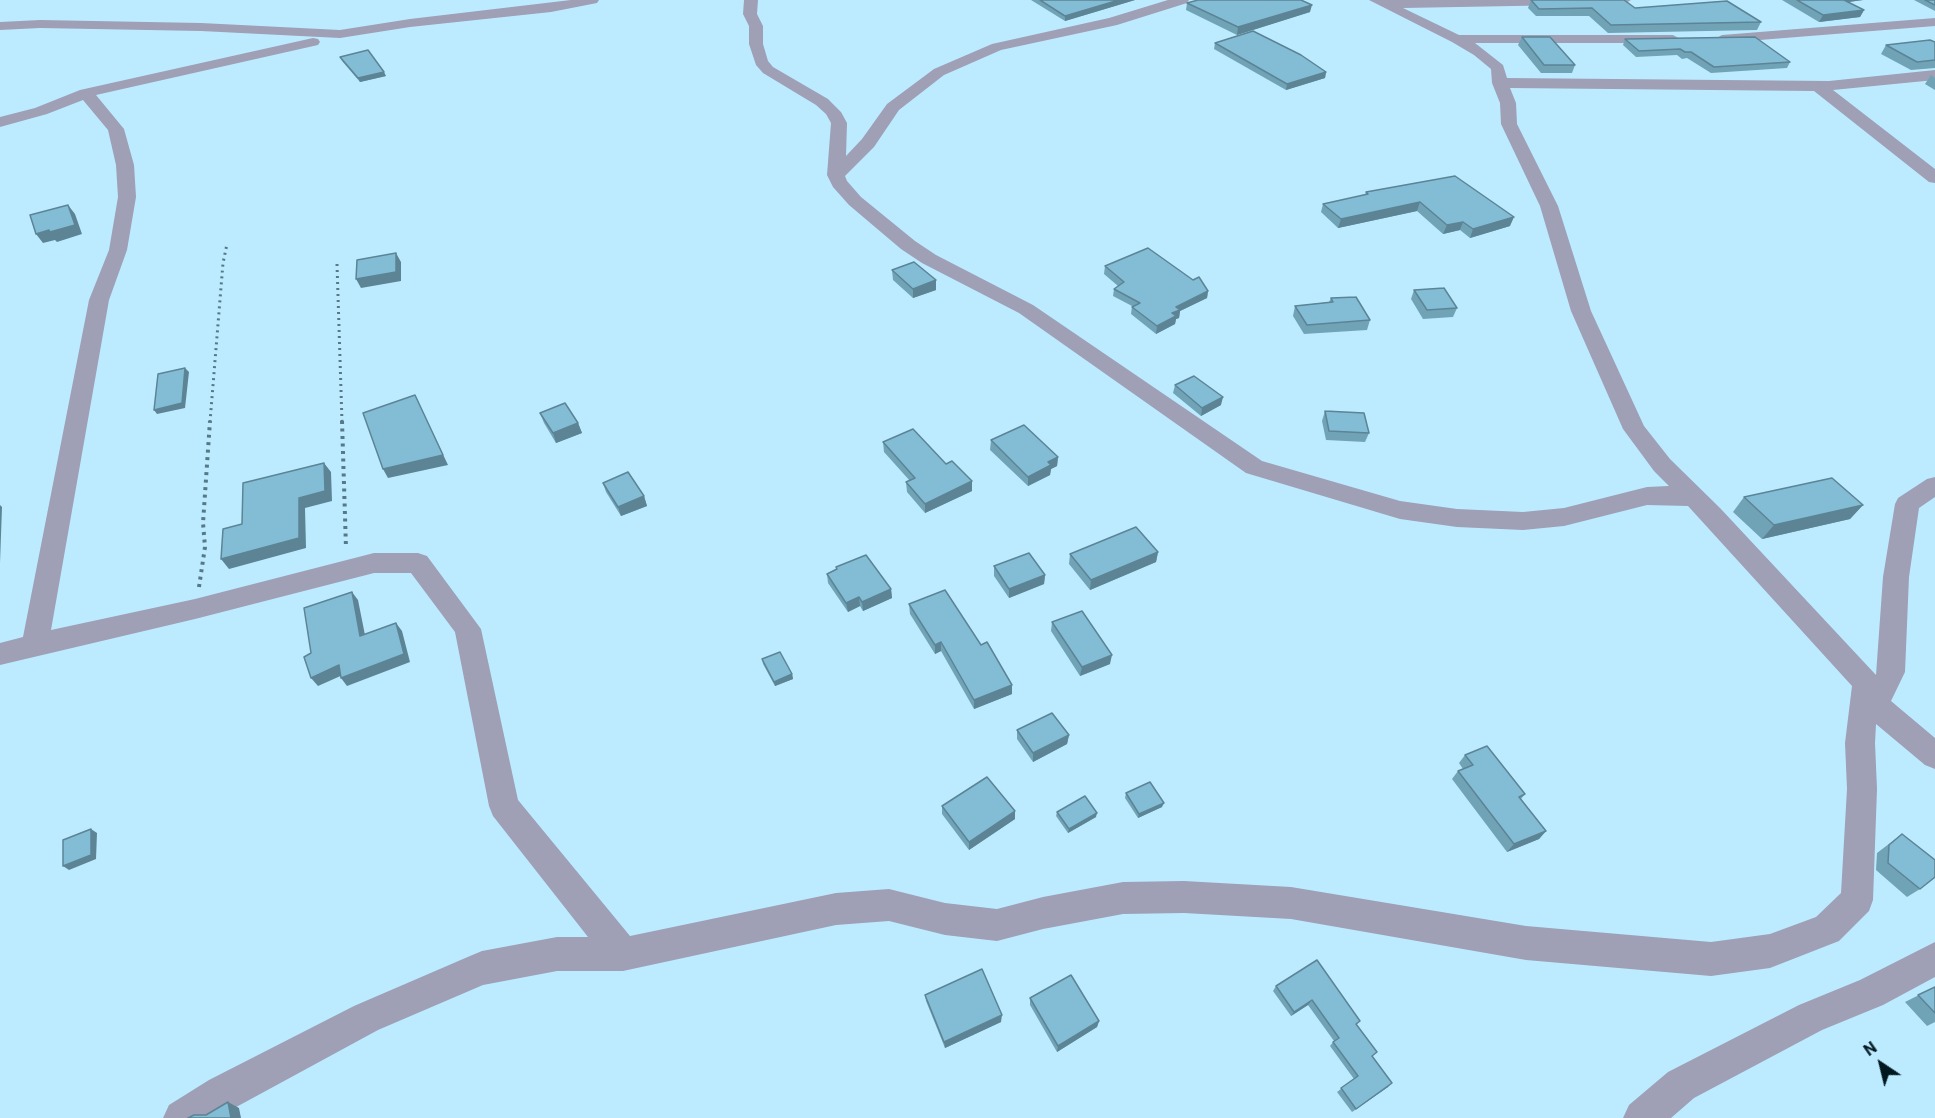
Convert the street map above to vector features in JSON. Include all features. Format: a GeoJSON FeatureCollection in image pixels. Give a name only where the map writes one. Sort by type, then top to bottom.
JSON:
{"type":"FeatureCollection","features":[{"type":"Feature","properties":{"kind":"street"},"geometry":{"type":"LineString","coordinates":[[0,122],[42,111],[86,93],[356,33],[410,23],[551,8],[591,0]]}},
{"type":"Feature","properties":{"kind":"street"},"geometry":{"type":"LineString","coordinates":[[752,0],[750,14],[756,27],[756,44],[761,62],[788,84],[822,102],[833,112],[839,123],[836,175],[839,183],[855,201],[908,245],[929,259],[1026,309],[1254,467],[1400,510],[1457,518],[1522,521],[1564,517],[1647,496],[1668,495],[1695,498]]}},
{"type":"Feature","properties":{"kind":"street"},"geometry":{"type":"LineString","coordinates":[[836,175],[868,143],[893,107],[939,72],[997,47],[1112,22],[1182,0]]}},
{"type":"Feature","properties":{"kind":"street"},"geometry":{"type":"LineString","coordinates":[[1381,2],[1624,0]]}},
{"type":"Feature","properties":{"kind":"street"},"geometry":{"type":"LineString","coordinates":[[1381,2],[1457,39],[1479,52],[1498,69],[1500,83],[1508,103],[1509,124],[1549,206],[1581,311],[1634,429],[1662,465],[1695,498],[1870,694],[1935,756]]}},
{"type":"Feature","properties":{"kind":"street"},"geometry":{"type":"LineString","coordinates":[[1712,39],[1935,22]]}},
{"type":"Feature","properties":{"kind":"street"},"geometry":{"type":"LineString","coordinates":[[0,26],[40,24],[356,33]]}},
{"type":"Feature","properties":{"kind":"street"},"geometry":{"type":"LineString","coordinates":[[1457,39],[1689,39]]}},
{"type":"Feature","properties":{"kind":"street"},"geometry":{"type":"LineString","coordinates":[[1500,83],[1818,86],[1912,79],[1935,75]]}},
{"type":"Feature","properties":{"kind":"street"},"geometry":{"type":"LineString","coordinates":[[1912,79],[1927,90]]}},
{"type":"Feature","properties":{"kind":"street"},"geometry":{"type":"LineString","coordinates":[[1818,86],[1935,178]]}},
{"type":"Feature","properties":{"kind":"street"},"geometry":{"type":"LineString","coordinates":[[35,645],[99,300],[118,250],[128,197],[125,165],[116,129],[86,93]]}},
{"type":"Feature","properties":{"kind":"street"},"geometry":{"type":"LineString","coordinates":[[182,1118],[222,1093],[366,1018],[482,968],[557,954],[623,954],[836,909],[889,905],[945,919],[997,925],[1043,913],[1123,898],[1184,897],[1291,903],[1526,943],[1637,954],[1711,959],[1770,951],[1827,929],[1857,900],[1863,789],[1860,743],[1870,694],[1892,672],[1896,577],[1907,504],[1935,484]]}},
{"type":"Feature","properties":{"kind":"street"},"geometry":{"type":"LineString","coordinates":[[0,654],[195,609],[374,563],[418,563],[468,629],[504,806],[623,954]]}},
{"type":"Feature","properties":{"kind":"street"},"geometry":{"type":"LineString","coordinates":[[1642,1118],[1681,1085],[1811,1017],[1871,993],[1935,959]]}},
{"type":"Feature","properties":{"kind":"path"},"geometry":{"type":"LineString","coordinates":[[195,609],[205,547],[203,512],[223,263],[227,244]]}},
{"type":"Feature","properties":{"kind":"path"},"geometry":{"type":"LineString","coordinates":[[337,264],[347,570]]}},
{"type":"Feature","properties":{"kind":"building"},"geometry":{"type":"Polygon","coordinates":[[[1040,0],[1119,0],[1065,16],[1040,0]]]}},
{"type":"Feature","properties":{"kind":"building"},"geometry":{"type":"Polygon","coordinates":[[[1198,0],[1301,0],[1312,5],[1238,27],[1187,3],[1198,0]]]}},
{"type":"Feature","properties":{"kind":"building"},"geometry":{"type":"Polygon","coordinates":[[[1531,0],[1624,0],[1635,8],[1727,1],[1761,22],[1611,25],[1592,8],[1539,9],[1531,0]]]}},
{"type":"Feature","properties":{"kind":"building"},"geometry":{"type":"Polygon","coordinates":[[[1797,0],[1844,0],[1864,10],[1823,15],[1797,0]]]}},
{"type":"Feature","properties":{"kind":"building"},"geometry":{"type":"Polygon","coordinates":[[[1925,0],[1935,0],[1935,5],[1925,0]]]}},
{"type":"Feature","properties":{"kind":"building"},"geometry":{"type":"Polygon","coordinates":[[[1253,31],[1301,55],[1326,72],[1287,84],[1215,43],[1253,31]]]}},
{"type":"Feature","properties":{"kind":"building"},"geometry":{"type":"Polygon","coordinates":[[[1522,37],[1550,37],[1575,65],[1544,65],[1522,37]]]}},
{"type":"Feature","properties":{"kind":"building"},"geometry":{"type":"Polygon","coordinates":[[[1755,37],[1790,62],[1714,67],[1691,52],[1680,49],[1639,51],[1625,39],[1755,37]]]}},
{"type":"Feature","properties":{"kind":"building"},"geometry":{"type":"Polygon","coordinates":[[[1930,40],[1935,42],[1935,60],[1917,62],[1886,45],[1930,40]]]}},
{"type":"Feature","properties":{"kind":"building"},"geometry":{"type":"Polygon","coordinates":[[[368,50],[384,72],[358,78],[340,57],[368,50]]]}},
{"type":"Feature","properties":{"kind":"building"},"geometry":{"type":"Polygon","coordinates":[[[1455,176],[1514,217],[1473,229],[1463,222],[1447,225],[1420,202],[1341,219],[1323,204],[1368,194],[1366,192],[1455,176]]]}},
{"type":"Feature","properties":{"kind":"building"},"geometry":{"type":"Polygon","coordinates":[[[68,205],[75,225],[36,234],[30,215],[68,205]]]}},
{"type":"Feature","properties":{"kind":"building"},"geometry":{"type":"Polygon","coordinates":[[[1148,248],[1193,280],[1199,277],[1208,291],[1176,307],[1180,310],[1172,313],[1176,316],[1157,326],[1132,307],[1140,303],[1114,289],[1124,282],[1105,266],[1148,248]]]}},
{"type":"Feature","properties":{"kind":"building"},"geometry":{"type":"Polygon","coordinates":[[[396,253],[396,272],[356,279],[357,260],[396,253]]]}},
{"type":"Feature","properties":{"kind":"building"},"geometry":{"type":"Polygon","coordinates":[[[914,262],[936,280],[913,289],[892,270],[914,262]]]}},
{"type":"Feature","properties":{"kind":"building"},"geometry":{"type":"Polygon","coordinates":[[[1444,288],[1457,308],[1427,310],[1414,290],[1444,288]]]}},
{"type":"Feature","properties":{"kind":"building"},"geometry":{"type":"Polygon","coordinates":[[[1356,297],[1370,320],[1307,325],[1295,306],[1333,302],[1331,298],[1356,297]]]}},
{"type":"Feature","properties":{"kind":"building"},"geometry":{"type":"Polygon","coordinates":[[[185,368],[182,403],[154,410],[158,374],[185,368]]]}},
{"type":"Feature","properties":{"kind":"building"},"geometry":{"type":"Polygon","coordinates":[[[1194,376],[1223,397],[1202,408],[1175,385],[1194,376]]]}},
{"type":"Feature","properties":{"kind":"building"},"geometry":{"type":"Polygon","coordinates":[[[415,395],[443,455],[383,469],[363,413],[415,395]]]}},
{"type":"Feature","properties":{"kind":"building"},"geometry":{"type":"Polygon","coordinates":[[[565,403],[578,423],[553,433],[540,413],[565,403]]]}},
{"type":"Feature","properties":{"kind":"building"},"geometry":{"type":"Polygon","coordinates":[[[1325,411],[1364,413],[1369,433],[1329,431],[1325,411]]]}},
{"type":"Feature","properties":{"kind":"building"},"geometry":{"type":"Polygon","coordinates":[[[1024,425],[1058,457],[1048,462],[1051,465],[1028,477],[991,440],[1024,425]]]}},
{"type":"Feature","properties":{"kind":"building"},"geometry":{"type":"Polygon","coordinates":[[[913,429],[946,464],[952,461],[972,481],[925,504],[906,482],[915,478],[883,442],[913,429]]]}},
{"type":"Feature","properties":{"kind":"building"},"geometry":{"type":"Polygon","coordinates":[[[324,463],[325,491],[299,498],[299,538],[221,559],[223,529],[242,524],[243,483],[324,463]]]}},
{"type":"Feature","properties":{"kind":"building"},"geometry":{"type":"Polygon","coordinates":[[[628,472],[644,496],[618,507],[603,483],[628,472]]]}},
{"type":"Feature","properties":{"kind":"building"},"geometry":{"type":"Polygon","coordinates":[[[1832,478],[1863,505],[1774,525],[1744,497],[1832,478]]]}},
{"type":"Feature","properties":{"kind":"building"},"geometry":{"type":"Polygon","coordinates":[[[1136,527],[1158,552],[1091,580],[1070,554],[1136,527]]]}},
{"type":"Feature","properties":{"kind":"building"},"geometry":{"type":"Polygon","coordinates":[[[1029,553],[1045,575],[1009,589],[994,566],[1029,553]]]}},
{"type":"Feature","properties":{"kind":"building"},"geometry":{"type":"Polygon","coordinates":[[[866,555],[891,589],[862,602],[859,597],[846,603],[827,574],[837,569],[836,567],[866,555]]]}},
{"type":"Feature","properties":{"kind":"building"},"geometry":{"type":"Polygon","coordinates":[[[945,590],[981,645],[987,642],[1012,685],[974,700],[941,642],[935,645],[909,604],[945,590]]]}},
{"type":"Feature","properties":{"kind":"building"},"geometry":{"type":"Polygon","coordinates":[[[352,592],[360,636],[396,623],[404,654],[341,678],[339,665],[311,678],[304,657],[311,653],[304,608],[352,592]]]}},
{"type":"Feature","properties":{"kind":"building"},"geometry":{"type":"Polygon","coordinates":[[[1082,611],[1112,655],[1082,667],[1052,622],[1082,611]]]}},
{"type":"Feature","properties":{"kind":"building"},"geometry":{"type":"Polygon","coordinates":[[[780,652],[792,674],[774,682],[762,659],[780,652]]]}},
{"type":"Feature","properties":{"kind":"building"},"geometry":{"type":"Polygon","coordinates":[[[1052,713],[1069,735],[1033,753],[1017,730],[1052,713]]]}},
{"type":"Feature","properties":{"kind":"building"},"geometry":{"type":"Polygon","coordinates":[[[1487,746],[1525,794],[1519,797],[1546,831],[1514,844],[1458,771],[1473,765],[1465,755],[1487,746]]]}},
{"type":"Feature","properties":{"kind":"building"},"geometry":{"type":"Polygon","coordinates":[[[987,777],[1015,811],[969,842],[942,806],[987,777]]]}},
{"type":"Feature","properties":{"kind":"building"},"geometry":{"type":"Polygon","coordinates":[[[1150,782],[1164,803],[1139,814],[1126,793],[1150,782]]]}},
{"type":"Feature","properties":{"kind":"building"},"geometry":{"type":"Polygon","coordinates":[[[1085,796],[1097,813],[1069,829],[1057,812],[1085,796]]]}},
{"type":"Feature","properties":{"kind":"building"},"geometry":{"type":"Polygon","coordinates":[[[91,829],[91,855],[63,866],[63,840],[91,829]]]}},
{"type":"Feature","properties":{"kind":"building"},"geometry":{"type":"Polygon","coordinates":[[[1902,834],[1935,860],[1935,877],[1920,889],[1888,863],[1889,845],[1902,834]]]}},
{"type":"Feature","properties":{"kind":"building"},"geometry":{"type":"Polygon","coordinates":[[[1317,960],[1360,1021],[1356,1024],[1377,1052],[1372,1056],[1392,1083],[1356,1109],[1341,1088],[1358,1076],[1333,1042],[1339,1038],[1312,1000],[1294,1012],[1276,986],[1317,960]]]}},
{"type":"Feature","properties":{"kind":"building"},"geometry":{"type":"Polygon","coordinates":[[[982,969],[1002,1015],[944,1042],[925,995],[982,969]]]}},
{"type":"Feature","properties":{"kind":"building"},"geometry":{"type":"Polygon","coordinates":[[[1071,975],[1099,1021],[1058,1046],[1030,998],[1071,975]]]}},
{"type":"Feature","properties":{"kind":"building"},"geometry":{"type":"Polygon","coordinates":[[[1935,987],[1935,1013],[1918,995],[1935,987]]]}},
{"type":"Feature","properties":{"kind":"building"},"geometry":{"type":"Polygon","coordinates":[[[228,1102],[231,1118],[188,1118],[194,1115],[206,1115],[228,1102]]]}}]}
